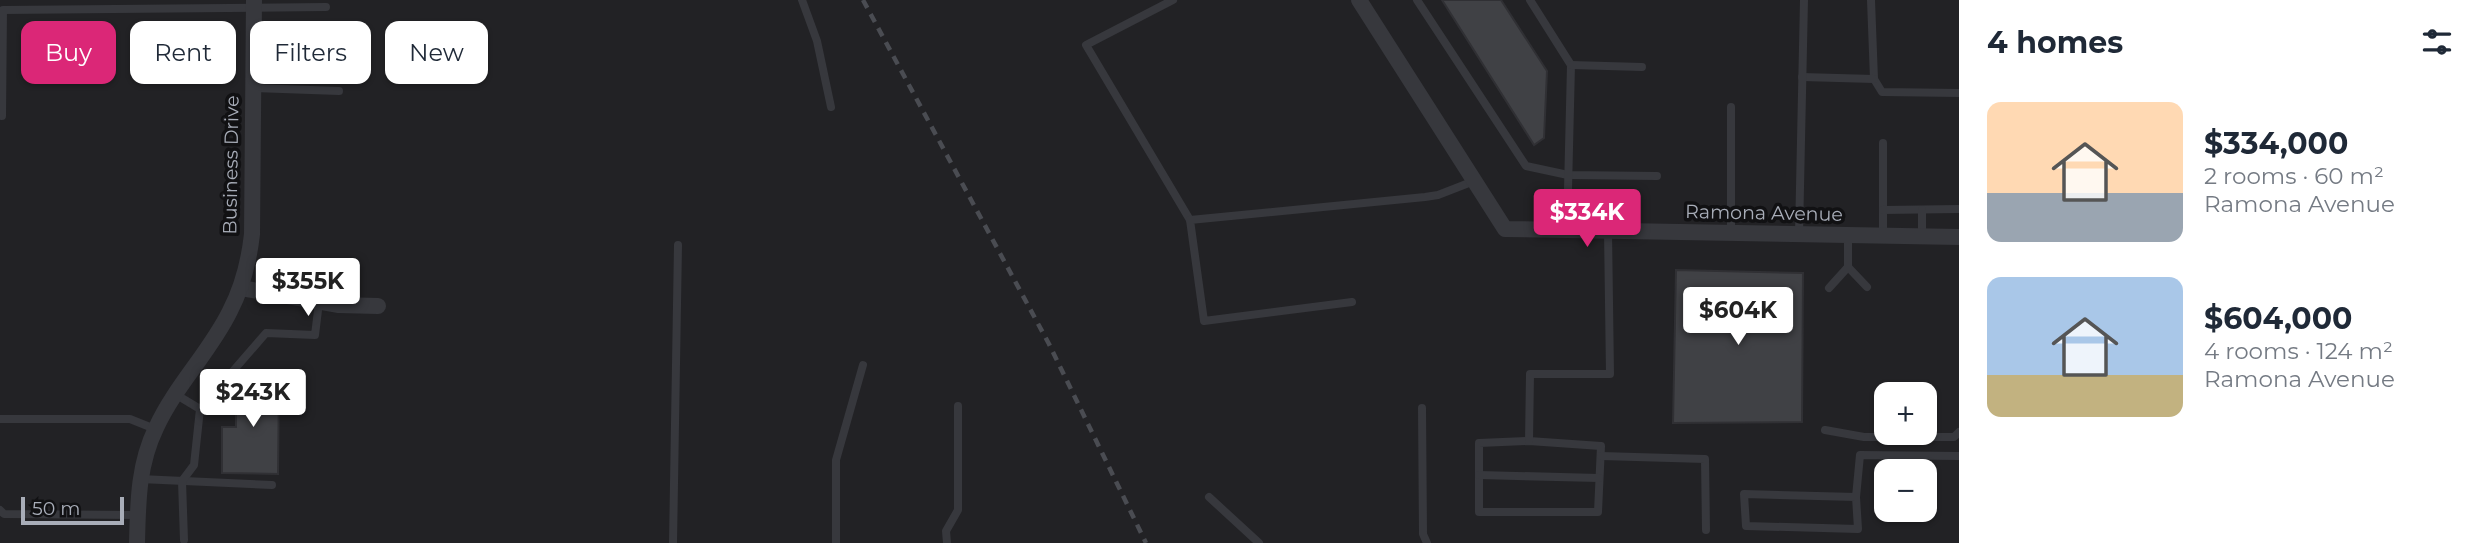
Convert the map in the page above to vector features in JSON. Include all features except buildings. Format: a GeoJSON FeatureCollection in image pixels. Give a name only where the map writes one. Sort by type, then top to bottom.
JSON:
{"type":"FeatureCollection","features":[{"type":"Feature","properties":{"kind":"street","name":"Ramona Avenue"},"geometry":{"type":"LineString","coordinates":[[1359,0],[1505,229],[1959,237]]}},
{"type":"Feature","properties":{"kind":"street","name":"Business Drive"},"geometry":{"type":"LineString","coordinates":[[137,543],[140,478],[155,429],[221,326],[241,288],[250,256],[253,234],[254,4]]}},
{"type":"Feature","properties":{"kind":"street"},"geometry":{"type":"LineString","coordinates":[[241,288],[339,305],[378,306]]}},
{"type":"Feature","properties":{"kind":"lane"},"geometry":{"type":"LineString","coordinates":[[802,0],[817,41],[831,107]]}},
{"type":"Feature","properties":{"kind":"lane"},"geometry":{"type":"LineString","coordinates":[[1173,0],[1086,45],[1190,220],[1205,321],[1352,302]]}},
{"type":"Feature","properties":{"kind":"lane"},"geometry":{"type":"LineString","coordinates":[[1418,0],[1526,166],[1568,175],[1657,176]]}},
{"type":"Feature","properties":{"kind":"lane"},"geometry":{"type":"LineString","coordinates":[[1530,0],[1571,65],[1567,230]]}},
{"type":"Feature","properties":{"kind":"lane"},"geometry":{"type":"LineString","coordinates":[[1799,234],[1804,0]]}},
{"type":"Feature","properties":{"kind":"lane"},"geometry":{"type":"LineString","coordinates":[[1871,0],[1874,79],[1882,92],[1959,93]]}},
{"type":"Feature","properties":{"kind":"lane"},"geometry":{"type":"LineString","coordinates":[[2,116],[3,10],[161,4],[326,7]]}},
{"type":"Feature","properties":{"kind":"lane"},"geometry":{"type":"LineString","coordinates":[[1571,65],[1642,66]]}},
{"type":"Feature","properties":{"kind":"lane"},"geometry":{"type":"LineString","coordinates":[[1802,77],[1874,79]]}},
{"type":"Feature","properties":{"kind":"lane"},"geometry":{"type":"LineString","coordinates":[[254,88],[339,91]]}},
{"type":"Feature","properties":{"kind":"lane"},"geometry":{"type":"LineString","coordinates":[[1731,107],[1731,233]]}},
{"type":"Feature","properties":{"kind":"lane"},"geometry":{"type":"LineString","coordinates":[[1883,143],[1883,236]]}},
{"type":"Feature","properties":{"kind":"lane"},"geometry":{"type":"LineString","coordinates":[[1190,220],[1424,197],[1438,195],[1474,181]]}},
{"type":"Feature","properties":{"kind":"lane"},"geometry":{"type":"LineString","coordinates":[[1922,209],[1922,236]]}},
{"type":"Feature","properties":{"kind":"lane"},"geometry":{"type":"LineString","coordinates":[[1883,210],[1959,209]]}},
{"type":"Feature","properties":{"kind":"lane"},"geometry":{"type":"LineString","coordinates":[[1529,441],[1530,374],[1611,374],[1608,231]]}},
{"type":"Feature","properties":{"kind":"lane"},"geometry":{"type":"LineString","coordinates":[[1829,288],[1848,267],[1849,235]]}},
{"type":"Feature","properties":{"kind":"lane"},"geometry":{"type":"LineString","coordinates":[[673,543],[678,246]]}},
{"type":"Feature","properties":{"kind":"lane"},"geometry":{"type":"LineString","coordinates":[[1848,267],[1867,287]]}},
{"type":"Feature","properties":{"kind":"lane"},"geometry":{"type":"LineString","coordinates":[[184,540],[183,481],[194,465],[200,409],[266,333],[315,335],[319,302]]}},
{"type":"Feature","properties":{"kind":"lane"},"geometry":{"type":"LineString","coordinates":[[836,543],[836,460],[863,365]]}},
{"type":"Feature","properties":{"kind":"lane"},"geometry":{"type":"LineString","coordinates":[[175,394],[200,409]]}},
{"type":"Feature","properties":{"kind":"lane"},"geometry":{"type":"LineString","coordinates":[[947,543],[946,531],[958,510],[958,406]]}},
{"type":"Feature","properties":{"kind":"lane"},"geometry":{"type":"LineString","coordinates":[[1422,408],[1423,534],[1427,543]]}},
{"type":"Feature","properties":{"kind":"lane"},"geometry":{"type":"LineString","coordinates":[[0,419],[130,419],[155,429]]}},
{"type":"Feature","properties":{"kind":"lane"},"geometry":{"type":"LineString","coordinates":[[1825,430],[1864,437],[1954,437],[1959,432]]}},
{"type":"Feature","properties":{"kind":"lane"},"geometry":{"type":"LineString","coordinates":[[1529,441],[1601,446],[1598,512],[1479,512],[1479,443],[1529,441]]}},
{"type":"Feature","properties":{"kind":"lane"},"geometry":{"type":"LineString","coordinates":[[1856,497],[1744,494],[1746,526],[1858,529],[1856,497],[1860,455],[1959,456]]}},
{"type":"Feature","properties":{"kind":"lane"},"geometry":{"type":"LineString","coordinates":[[1601,456],[1705,459],[1706,530]]}},
{"type":"Feature","properties":{"kind":"lane"},"geometry":{"type":"LineString","coordinates":[[1479,475],[1600,478]]}},
{"type":"Feature","properties":{"kind":"lane"},"geometry":{"type":"LineString","coordinates":[[140,478],[272,485]]}},
{"type":"Feature","properties":{"kind":"lane"},"geometry":{"type":"LineString","coordinates":[[1209,497],[1259,543]]}},
{"type":"Feature","properties":{"kind":"lane"},"geometry":{"type":"LineString","coordinates":[[0,510],[4,514],[138,515]]}},
{"type":"Feature","properties":{"kind":"shaded area"},"geometry":{"type":"Polygon","coordinates":[[[0,0],[1959,0],[1959,543],[0,543],[0,0]]]}},
{"type":"Feature","properties":{"kind":"railway"},"geometry":{"type":"LineString","coordinates":[[863,0],[1049,344],[1146,543]]}}]}
